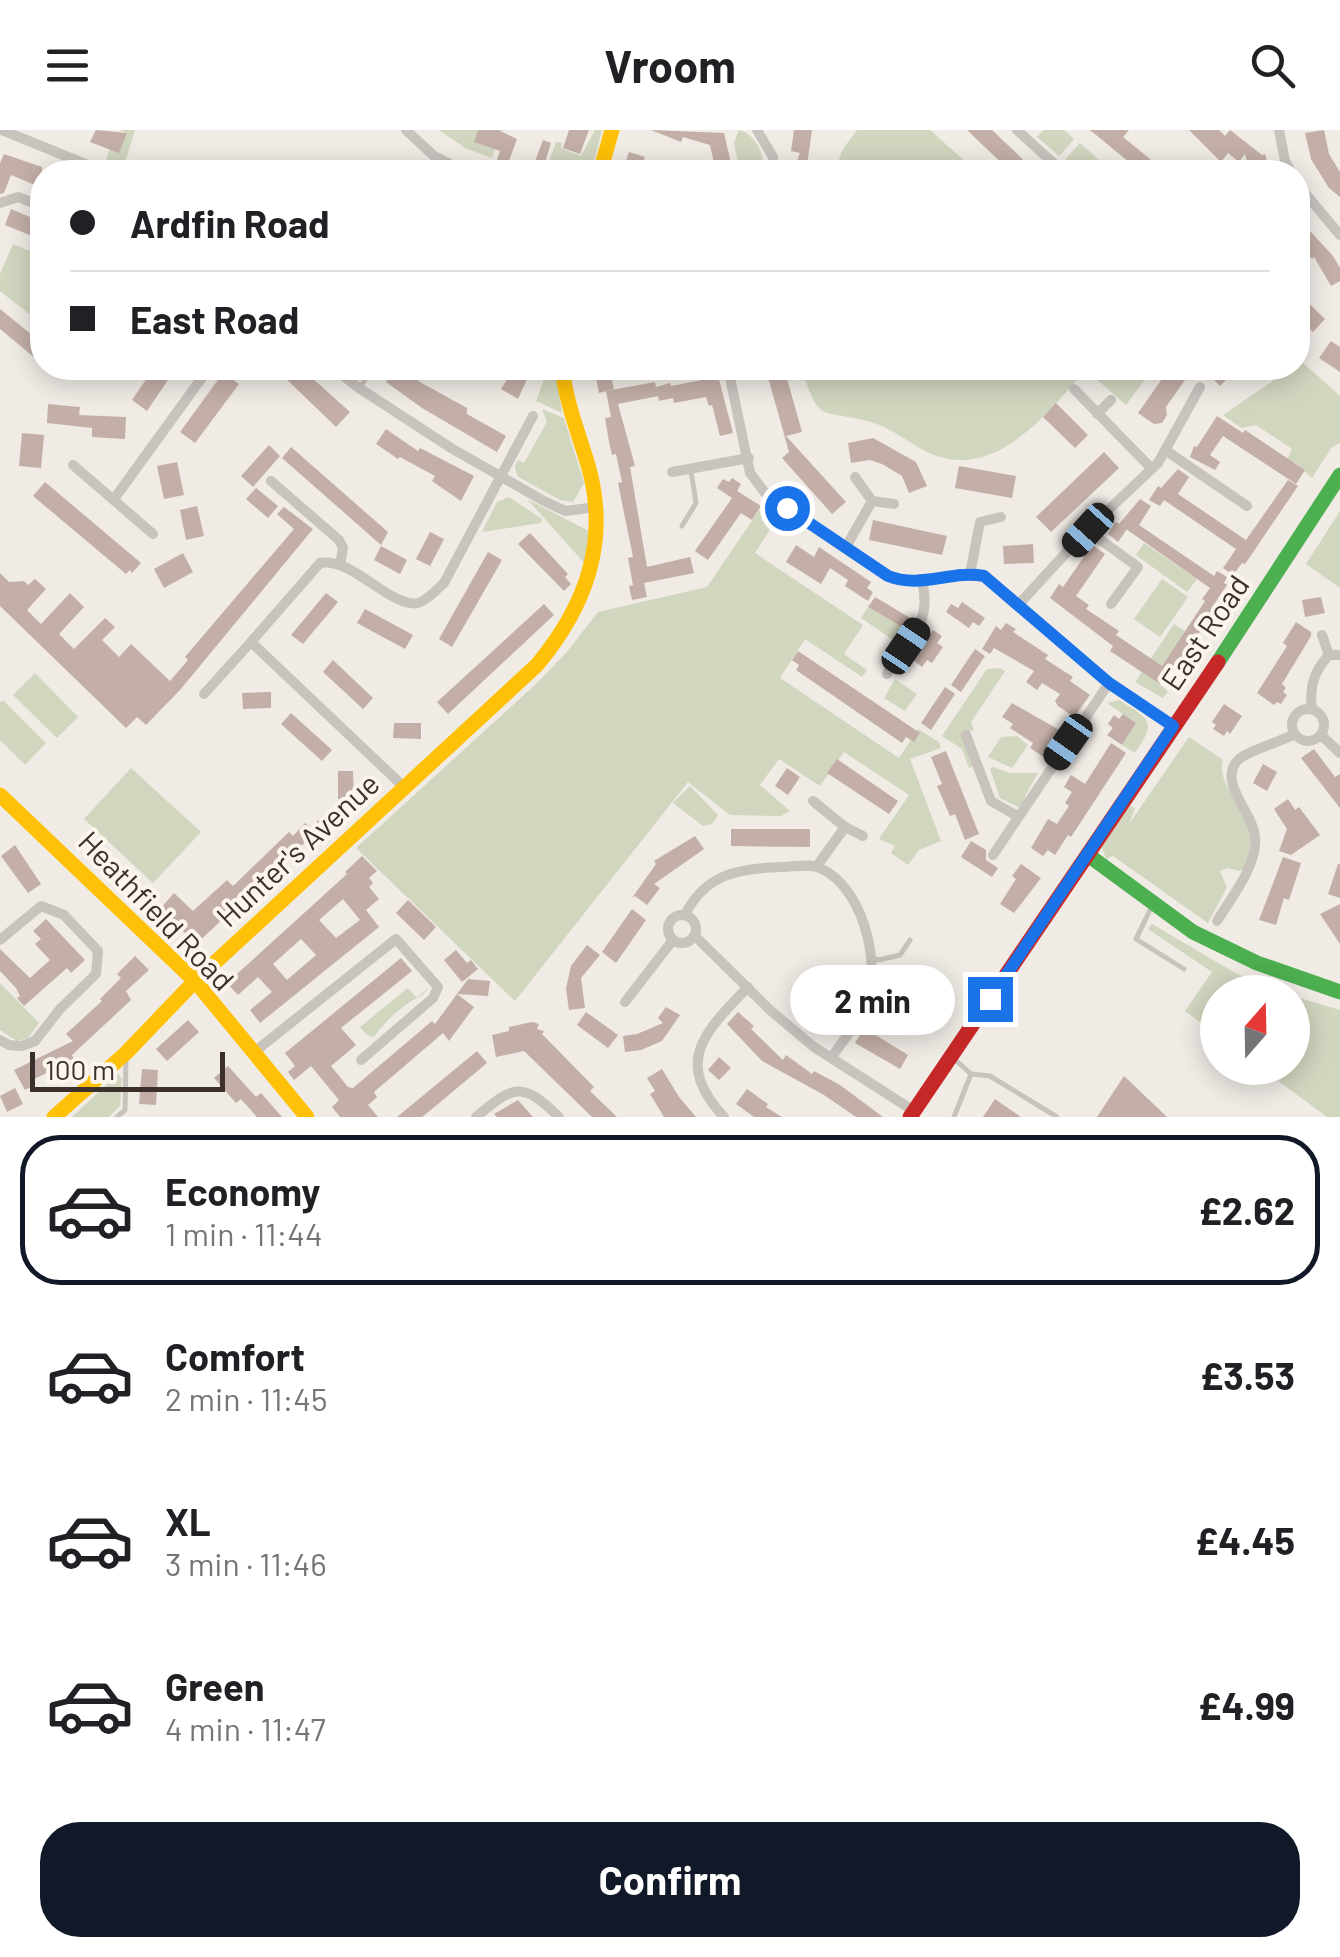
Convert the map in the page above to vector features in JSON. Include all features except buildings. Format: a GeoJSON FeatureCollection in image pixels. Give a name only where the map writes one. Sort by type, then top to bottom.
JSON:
{"type":"FeatureCollection","features":[{"type":"Feature","properties":{"kind":"street"},"geometry":{"type":"LineString","coordinates":[[406,130],[442,160]]}},
{"type":"Feature","properties":{"kind":"street"},"geometry":{"type":"LineString","coordinates":[[603,160],[612,130]]}},
{"type":"Feature","properties":{"kind":"street"},"geometry":{"type":"LineString","coordinates":[[757,130],[772,160]]}},
{"type":"Feature","properties":{"kind":"street"},"geometry":{"type":"LineString","coordinates":[[1017,130],[1050,160]]}},
{"type":"Feature","properties":{"kind":"street"},"geometry":{"type":"LineString","coordinates":[[1279,130],[1285,160]]}},
{"type":"Feature","properties":{"kind":"street"},"geometry":{"type":"LineString","coordinates":[[1,131],[36,136],[81,160]]}},
{"type":"Feature","properties":{"kind":"street"},"geometry":{"type":"LineString","coordinates":[[0,203],[18,197],[30,202]]}},
{"type":"Feature","properties":{"kind":"street"},"geometry":{"type":"LineString","coordinates":[[1310,199],[1340,235]]}},
{"type":"Feature","properties":{"kind":"street"},"geometry":{"type":"LineString","coordinates":[[114,499],[200,380]]}},
{"type":"Feature","properties":{"kind":"street"},"geometry":{"type":"LineString","coordinates":[[349,380],[502,478],[565,510],[597,507]]}},
{"type":"Feature","properties":{"kind":"street","name":"Hunter's Avenue"},"geometry":{"type":"LineString","coordinates":[[54,1117],[126,1052],[195,981],[538,665],[567,630],[596,562],[597,507],[564,380]]}},
{"type":"Feature","properties":{"kind":"street"},"geometry":{"type":"LineString","coordinates":[[731,380],[750,458],[750,473],[766,494],[888,576],[904,582],[970,574],[984,576],[1109,683],[1173,726]]}},
{"type":"Feature","properties":{"kind":"street"},"geometry":{"type":"LineString","coordinates":[[1020,604],[1151,468],[1200,387]]}},
{"type":"Feature","properties":{"kind":"street"},"geometry":{"type":"LineString","coordinates":[[1074,389],[1151,468]]}},
{"type":"Feature","properties":{"kind":"street"},"geometry":{"type":"LineString","coordinates":[[1097,414],[1111,400]]}},
{"type":"Feature","properties":{"kind":"street"},"geometry":{"type":"LineString","coordinates":[[204,694],[320,563],[340,564],[404,602],[418,603],[444,583],[533,416]]}},
{"type":"Feature","properties":{"kind":"street"},"geometry":{"type":"LineString","coordinates":[[1165,450],[1247,506]]}},
{"type":"Feature","properties":{"kind":"street"},"geometry":{"type":"LineString","coordinates":[[672,472],[750,458]]}},
{"type":"Feature","properties":{"kind":"street"},"geometry":{"type":"LineString","coordinates":[[73,465],[153,534]]}},
{"type":"Feature","properties":{"kind":"street","name":"East Road"},"geometry":{"type":"LineString","coordinates":[[912,1114],[1248,618],[1340,475]]}},
{"type":"Feature","properties":{"kind":"street"},"geometry":{"type":"LineString","coordinates":[[855,477],[872,501],[894,504]]}},
{"type":"Feature","properties":{"kind":"street"},"geometry":{"type":"LineString","coordinates":[[271,481],[340,540],[340,564]]}},
{"type":"Feature","properties":{"kind":"street"},"geometry":{"type":"LineString","coordinates":[[846,548],[872,501]]}},
{"type":"Feature","properties":{"kind":"street"},"geometry":{"type":"LineString","coordinates":[[970,574],[980,522],[1001,517]]}},
{"type":"Feature","properties":{"kind":"street"},"geometry":{"type":"LineString","coordinates":[[1088,530],[1138,566],[1111,604]]}},
{"type":"Feature","properties":{"kind":"street"},"geometry":{"type":"LineString","coordinates":[[887,674],[925,618],[922,582]]}},
{"type":"Feature","properties":{"kind":"street"},"geometry":{"type":"LineString","coordinates":[[1321,735],[1323,720],[1312,709],[1310,694],[1318,666],[1334,655],[1322,635]]}},
{"type":"Feature","properties":{"kind":"street"},"geometry":{"type":"LineString","coordinates":[[252,642],[404,787]]}},
{"type":"Feature","properties":{"kind":"street"},"geometry":{"type":"LineString","coordinates":[[992,855],[1109,683]]}},
{"type":"Feature","properties":{"kind":"street"},"geometry":{"type":"LineString","coordinates":[[1312,709],[1295,716],[1295,734],[1308,741],[1321,735]]}},
{"type":"Feature","properties":{"kind":"street"},"geometry":{"type":"LineString","coordinates":[[1218,921],[1255,850],[1256,835],[1230,783],[1230,775],[1239,758],[1295,734]]}},
{"type":"Feature","properties":{"kind":"street"},"geometry":{"type":"LineString","coordinates":[[966,735],[991,801],[1018,816]]}},
{"type":"Feature","properties":{"kind":"street"},"geometry":{"type":"LineString","coordinates":[[1321,735],[1340,753]]}},
{"type":"Feature","properties":{"kind":"street","name":"Heathfield Road"},"geometry":{"type":"LineString","coordinates":[[0,795],[195,981],[307,1117]]}},
{"type":"Feature","properties":{"kind":"street"},"geometry":{"type":"LineString","coordinates":[[813,801],[863,836]]}},
{"type":"Feature","properties":{"kind":"street"},"geometry":{"type":"LineString","coordinates":[[817,866],[845,827]]}},
{"type":"Feature","properties":{"kind":"street"},"geometry":{"type":"LineString","coordinates":[[1088,855],[1153,906],[1206,940],[1340,992]]}},
{"type":"Feature","properties":{"kind":"street"},"geometry":{"type":"LineString","coordinates":[[685,915],[696,924],[695,936],[684,944],[668,934],[674,917],[685,915],[702,887],[746,868],[817,866],[842,883],[872,958],[868,1003],[832,1057]]}},
{"type":"Feature","properties":{"kind":"street"},"geometry":{"type":"LineString","coordinates":[[1227,878],[1239,884]]}},
{"type":"Feature","properties":{"kind":"street"},"geometry":{"type":"LineString","coordinates":[[0,940],[41,906],[64,914],[98,951],[96,974],[60,1008],[34,1041],[22,1046],[0,1040]]}},
{"type":"Feature","properties":{"kind":"street"},"geometry":{"type":"LineString","coordinates":[[695,936],[799,1034],[912,1114]]}},
{"type":"Feature","properties":{"kind":"street"},"geometry":{"type":"LineString","coordinates":[[253,1053],[396,939],[438,987],[433,998],[361,1060]]}},
{"type":"Feature","properties":{"kind":"street"},"geometry":{"type":"LineString","coordinates":[[625,1002],[673,940]]}},
{"type":"Feature","properties":{"kind":"street"},"geometry":{"type":"LineString","coordinates":[[724,1117],[699,1079],[698,1047],[714,1022],[748,986]]}},
{"type":"Feature","properties":{"kind":"street"},"geometry":{"type":"LineString","coordinates":[[476,1117],[512,1090],[526,1091],[559,1117]]}},
{"type":"Feature","properties":{"kind":"lane"},"geometry":{"type":"LineString","coordinates":[[359,388],[364,380]]}},
{"type":"Feature","properties":{"kind":"lane"},"geometry":{"type":"LineString","coordinates":[[682,526],[696,503],[691,468]]}},
{"type":"Feature","properties":{"kind":"lane"},"geometry":{"type":"LineString","coordinates":[[1153,906],[1136,939],[1184,969]]}},
{"type":"Feature","properties":{"kind":"lane"},"geometry":{"type":"LineString","coordinates":[[872,958],[900,955],[910,940]]}},
{"type":"Feature","properties":{"kind":"lane"},"geometry":{"type":"LineString","coordinates":[[117,1117],[125,1110],[126,1052]]}},
{"type":"Feature","properties":{"kind":"lane"},"geometry":{"type":"LineString","coordinates":[[951,1056],[971,1074],[990,1076],[1056,1117]]}},
{"type":"Feature","properties":{"kind":"lane"},"geometry":{"type":"LineString","coordinates":[[954,1117],[971,1074]]}},
{"type":"Feature","properties":{"kind":"green space"},"geometry":{"type":"Polygon","coordinates":[[[120,130],[135,130],[126,160],[106,159],[110,149],[127,133],[120,130]]]}},
{"type":"Feature","properties":{"kind":"green space"},"geometry":{"type":"Polygon","coordinates":[[[439,130],[505,130],[501,131],[492,158],[465,148],[439,130]]]}},
{"type":"Feature","properties":{"kind":"green space"},"geometry":{"type":"Polygon","coordinates":[[[595,130],[602,130],[594,160],[549,160],[556,142],[581,156],[595,130]]]}},
{"type":"Feature","properties":{"kind":"green space"},"geometry":{"type":"Polygon","coordinates":[[[739,130],[751,136],[763,160],[738,160],[734,143],[739,130]]]}},
{"type":"Feature","properties":{"kind":"green space"},"geometry":{"type":"Polygon","coordinates":[[[857,130],[930,130],[964,160],[839,160],[857,130]]]}},
{"type":"Feature","properties":{"kind":"green space"},"geometry":{"type":"Polygon","coordinates":[[[1044,130],[1064,130],[1074,139],[1059,156],[1037,137],[1044,130]]]}},
{"type":"Feature","properties":{"kind":"green space"},"geometry":{"type":"Polygon","coordinates":[[[1080,143],[1099,160],[1065,160],[1080,143]]]}},
{"type":"Feature","properties":{"kind":"green space"},"geometry":{"type":"Polygon","coordinates":[[[13,244],[30,251],[29,314],[0,291],[0,274],[13,244]]]}},
{"type":"Feature","properties":{"kind":"green space"},"geometry":{"type":"Polygon","coordinates":[[[1310,369],[1340,396],[1340,443],[1332,447],[1312,478],[1295,462],[1292,465],[1286,461],[1292,449],[1256,425],[1241,428],[1223,415],[1274,380],[1310,380],[1310,369]]]}},
{"type":"Feature","properties":{"kind":"green space"},"geometry":{"type":"Polygon","coordinates":[[[544,380],[557,380],[562,413],[536,401],[544,380]]]}},
{"type":"Feature","properties":{"kind":"green space"},"geometry":{"type":"Polygon","coordinates":[[[806,380],[1077,380],[1023,434],[984,456],[963,460],[931,454],[871,422],[824,412],[813,399],[806,380]]]}},
{"type":"Feature","properties":{"kind":"green space"},"geometry":{"type":"Polygon","coordinates":[[[1097,380],[1144,380],[1126,405],[1097,380]]]}},
{"type":"Feature","properties":{"kind":"green space"},"geometry":{"type":"Polygon","coordinates":[[[542,409],[564,418],[584,483],[573,502],[560,500],[517,476],[518,460],[524,463],[547,422],[542,409]]]}},
{"type":"Feature","properties":{"kind":"green space"},"geometry":{"type":"Polygon","coordinates":[[[509,497],[542,519],[541,523],[482,532],[497,502],[509,497]]]}},
{"type":"Feature","properties":{"kind":"green space"},"geometry":{"type":"Polygon","coordinates":[[[527,499],[587,530],[591,536],[587,566],[527,499]]]}},
{"type":"Feature","properties":{"kind":"green space"},"geometry":{"type":"Polygon","coordinates":[[[762,506],[778,517],[755,553],[863,625],[844,654],[867,670],[862,677],[805,639],[780,678],[899,758],[918,729],[939,742],[941,748],[910,759],[941,841],[919,850],[908,865],[891,853],[895,846],[879,839],[909,795],[844,752],[820,786],[779,759],[760,785],[790,811],[781,816],[730,815],[688,782],[515,1001],[356,848],[536,684],[598,612],[707,587],[762,506]]]}},
{"type":"Feature","properties":{"kind":"green space"},"geometry":{"type":"Polygon","coordinates":[[[1340,511],[1340,588],[1306,564],[1340,511]]]}},
{"type":"Feature","properties":{"kind":"green space"},"geometry":{"type":"Polygon","coordinates":[[[1144,543],[1197,579],[1187,592],[1136,555],[1144,543]]]}},
{"type":"Feature","properties":{"kind":"green space"},"geometry":{"type":"Polygon","coordinates":[[[1162,579],[1188,597],[1160,637],[1134,619],[1162,579]]]}},
{"type":"Feature","properties":{"kind":"green space"},"geometry":{"type":"Polygon","coordinates":[[[868,607],[906,629],[896,642],[861,618],[868,607]]]}},
{"type":"Feature","properties":{"kind":"green space"},"geometry":{"type":"Polygon","coordinates":[[[1174,624],[1185,631],[1150,677],[1168,691],[1163,698],[1135,682],[1174,624]]]}},
{"type":"Feature","properties":{"kind":"green space"},"geometry":{"type":"Polygon","coordinates":[[[987,669],[1005,671],[971,722],[974,730],[963,734],[975,765],[969,768],[962,749],[942,736],[987,669]]]}},
{"type":"Feature","properties":{"kind":"green space"},"geometry":{"type":"Polygon","coordinates":[[[35,673],[78,717],[57,738],[13,695],[35,673]]]}},
{"type":"Feature","properties":{"kind":"green space"},"geometry":{"type":"Polygon","coordinates":[[[895,679],[917,694],[905,711],[884,698],[895,679]]]}},
{"type":"Feature","properties":{"kind":"green space"},"geometry":{"type":"Polygon","coordinates":[[[3,700],[46,743],[25,765],[0,740],[3,700]]]}},
{"type":"Feature","properties":{"kind":"green space"},"geometry":{"type":"Polygon","coordinates":[[[1119,700],[1147,722],[1146,734],[1135,753],[1122,745],[1136,723],[1107,703],[1119,700]]]}},
{"type":"Feature","properties":{"kind":"green space"},"geometry":{"type":"Polygon","coordinates":[[[1017,736],[1028,745],[1012,768],[988,757],[1001,737],[1017,736]]]}},
{"type":"Feature","properties":{"kind":"green space"},"geometry":{"type":"Polygon","coordinates":[[[1189,737],[1223,760],[1224,778],[1250,836],[1246,867],[1240,871],[1220,871],[1227,887],[1208,923],[1113,856],[1106,859],[1102,847],[1135,798],[1130,806],[1135,808],[1129,824],[1189,737]]]}},
{"type":"Feature","properties":{"kind":"green space"},"geometry":{"type":"Polygon","coordinates":[[[131,768],[201,832],[153,883],[84,819],[131,768]]]}},
{"type":"Feature","properties":{"kind":"green space"},"geometry":{"type":"Polygon","coordinates":[[[990,769],[1010,773],[1038,773],[1020,808],[1000,798],[990,769]]]}},
{"type":"Feature","properties":{"kind":"green space"},"geometry":{"type":"Polygon","coordinates":[[[690,786],[718,815],[712,824],[703,826],[673,803],[690,786]]]}},
{"type":"Feature","properties":{"kind":"green space"},"geometry":{"type":"Polygon","coordinates":[[[1152,924],[1240,975],[1210,975],[1212,972],[1148,929],[1152,924]]]}},
{"type":"Feature","properties":{"kind":"green space"},"geometry":{"type":"Polygon","coordinates":[[[0,983],[39,1023],[28,1038],[17,1041],[0,1030],[0,983]]]}},
{"type":"Feature","properties":{"kind":"green space"},"geometry":{"type":"Polygon","coordinates":[[[408,988],[417,998],[374,1037],[360,1027],[408,988]]]}},
{"type":"Feature","properties":{"kind":"green space"},"geometry":{"type":"Polygon","coordinates":[[[1200,989],[1200,1022],[1185,1011],[1200,989]]]}},
{"type":"Feature","properties":{"kind":"green space"},"geometry":{"type":"Polygon","coordinates":[[[1310,1001],[1340,1010],[1340,1117],[1327,1117],[1284,1085],[1310,1085],[1310,1001]]]}},
{"type":"Feature","properties":{"kind":"green space"},"geometry":{"type":"Polygon","coordinates":[[[118,1074],[122,1079],[120,1106],[109,1117],[72,1117],[118,1074]]]}},
{"type":"Feature","properties":{"kind":"traffic: fast"},"geometry":{"type":"LineString","coordinates":[[1218,662],[1340,475]]}},
{"type":"Feature","properties":{"kind":"traffic: fast"},"geometry":{"type":"LineString","coordinates":[[1088,855],[1193,932],[1257,963],[1340,992]]}},
{"type":"Feature","properties":{"kind":"traffic: slow"},"geometry":{"type":"LineString","coordinates":[[603,160],[612,130]]}},
{"type":"Feature","properties":{"kind":"traffic: slow"},"geometry":{"type":"LineString","coordinates":[[54,1117],[537,665],[554,643],[569,620],[589,571],[596,520],[588,465],[564,380]]}},
{"type":"Feature","properties":{"kind":"traffic: slow"},"geometry":{"type":"LineString","coordinates":[[0,795],[195,981],[307,1117]]}},
{"type":"Feature","properties":{"kind":"traffic: jam"},"geometry":{"type":"LineString","coordinates":[[910,1117],[1218,662]]}},
{"type":"Feature","properties":{"kind":"route"},"geometry":{"type":"LineString","coordinates":[[787,508],[888,576],[904,582],[973,574],[997,583],[1109,683],[1173,726],[990,999]]}}]}
